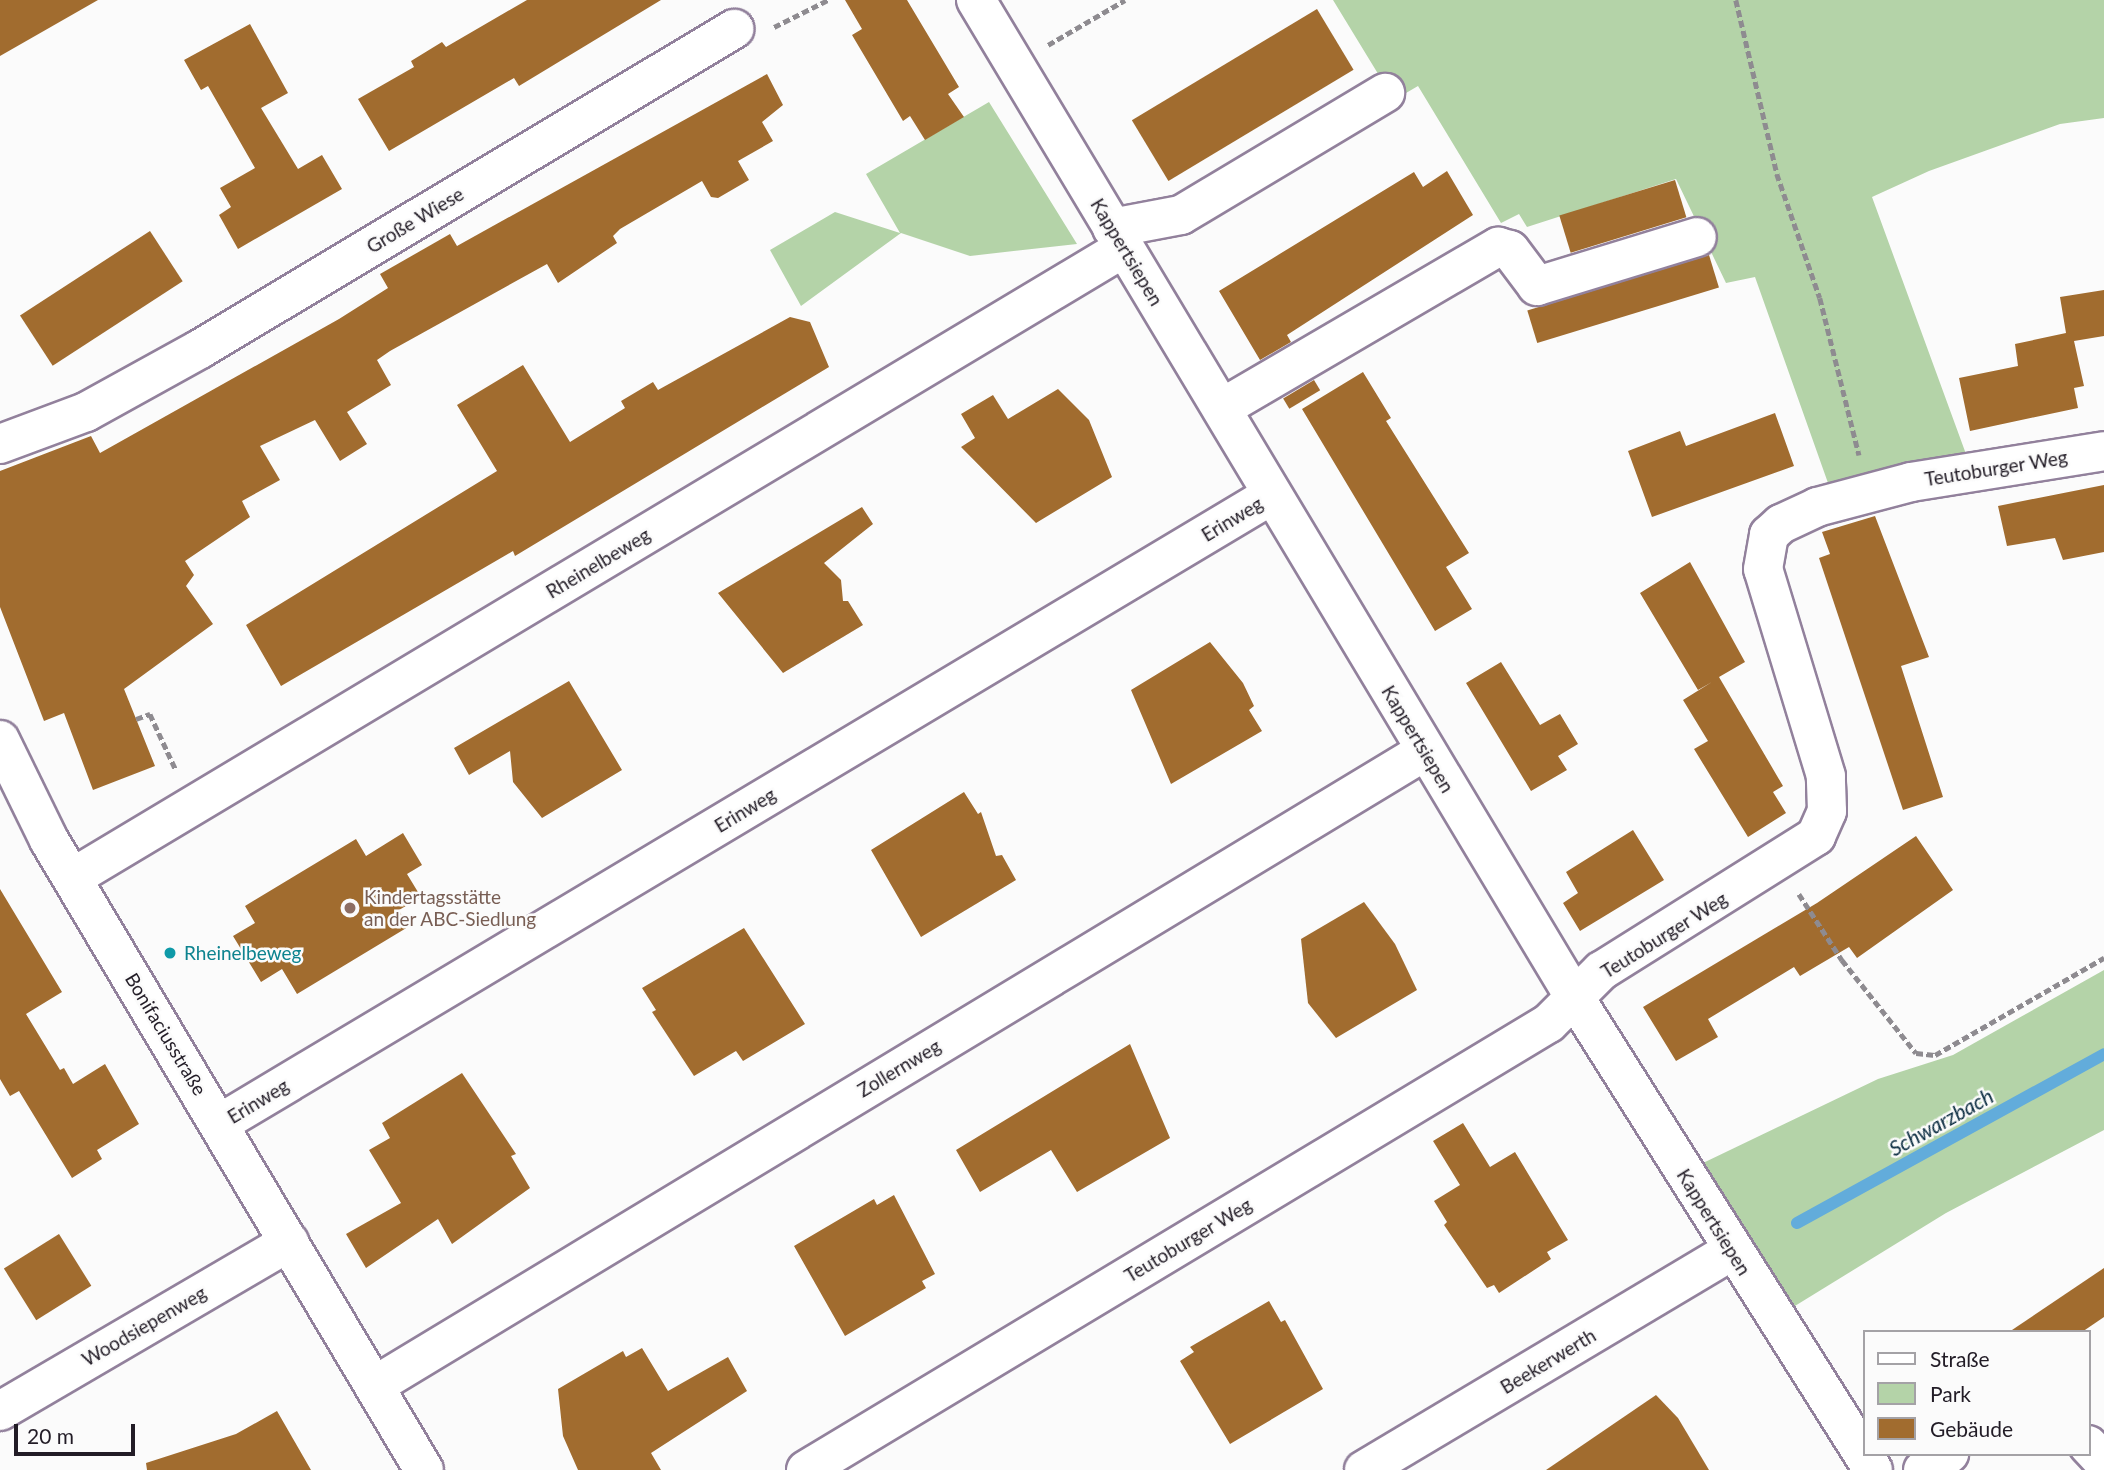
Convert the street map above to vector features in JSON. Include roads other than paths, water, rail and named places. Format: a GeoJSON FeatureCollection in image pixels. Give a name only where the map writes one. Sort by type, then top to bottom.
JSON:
{"type":"FeatureCollection","features":[{"type":"Feature","properties":{"kind":"street","name":"Kappertsiepen"},"geometry":{"type":"LineString","coordinates":[[976,0],[1222,408],[1270,496],[1574,998],[1862,1453]]}},
{"type":"Feature","properties":{"kind":"street","name":"Große Wiese"},"geometry":{"type":"LineString","coordinates":[[0,444],[86,412],[200,349],[734,29]]}},
{"type":"Feature","properties":{"kind":"street"},"geometry":{"type":"LineString","coordinates":[[1118,238],[1181,215],[1385,93]]}},
{"type":"Feature","properties":{"kind":"street"},"geometry":{"type":"LineString","coordinates":[[1222,408],[1498,247],[1510,250],[1537,286],[1697,237]]}},
{"type":"Feature","properties":{"kind":"street","name":"Rheinelbeweg"},"geometry":{"type":"LineString","coordinates":[[72,878],[1118,238]]}},
{"type":"Feature","properties":{"kind":"street","name":"Teutoburger Weg"},"geometry":{"type":"LineString","coordinates":[[806,1470],[1537,1030],[1601,971],[1779,865],[1816,836],[1826,811],[1826,776],[1763,569],[1769,535],[1794,517],[1869,493],[2104,451]]}},
{"type":"Feature","properties":{"kind":"street","name":"Erinweg"},"geometry":{"type":"LineString","coordinates":[[219,1124],[1270,496]]}},
{"type":"Feature","properties":{"kind":"street","name":"Bonifaciusstraße"},"geometry":{"type":"LineString","coordinates":[[0,740],[72,878],[424,1470]]}},
{"type":"Feature","properties":{"kind":"street","name":"Zollernweg"},"geometry":{"type":"LineString","coordinates":[[374,1386],[1425,751]]}},
{"type":"Feature","properties":{"kind":"street","name":"Woodsiepenweg"},"geometry":{"type":"LineString","coordinates":[[0,1411],[289,1242]]}},
{"type":"Feature","properties":{"kind":"street","name":"Beekerwerth"},"geometry":{"type":"LineString","coordinates":[[1364,1470],[1732,1251]]}},
{"type":"Feature","properties":{"kind":"street"},"geometry":{"type":"LineString","coordinates":[[2090,1447],[2104,1462]]}},
{"type":"Feature","properties":{"kind":"street"},"geometry":{"type":"LineString","coordinates":[[1923,1470],[1946,1456]]}},
{"type":"Feature","properties":{"kind":"waterway","name":"Schwarzbach"},"geometry":{"type":"LineString","coordinates":[[1797,1223],[2104,1054]]}},
{"type":"Feature","properties":{"kind":"place","name":"Kindertagsstätte an der ABC-Siedlung"},"geometry":{"type":"Point","coordinates":[350,908]}},
{"type":"Feature","properties":{"kind":"place","name":"Rheinelbeweg"},"geometry":{"type":"Point","coordinates":[170,953]}}]}
